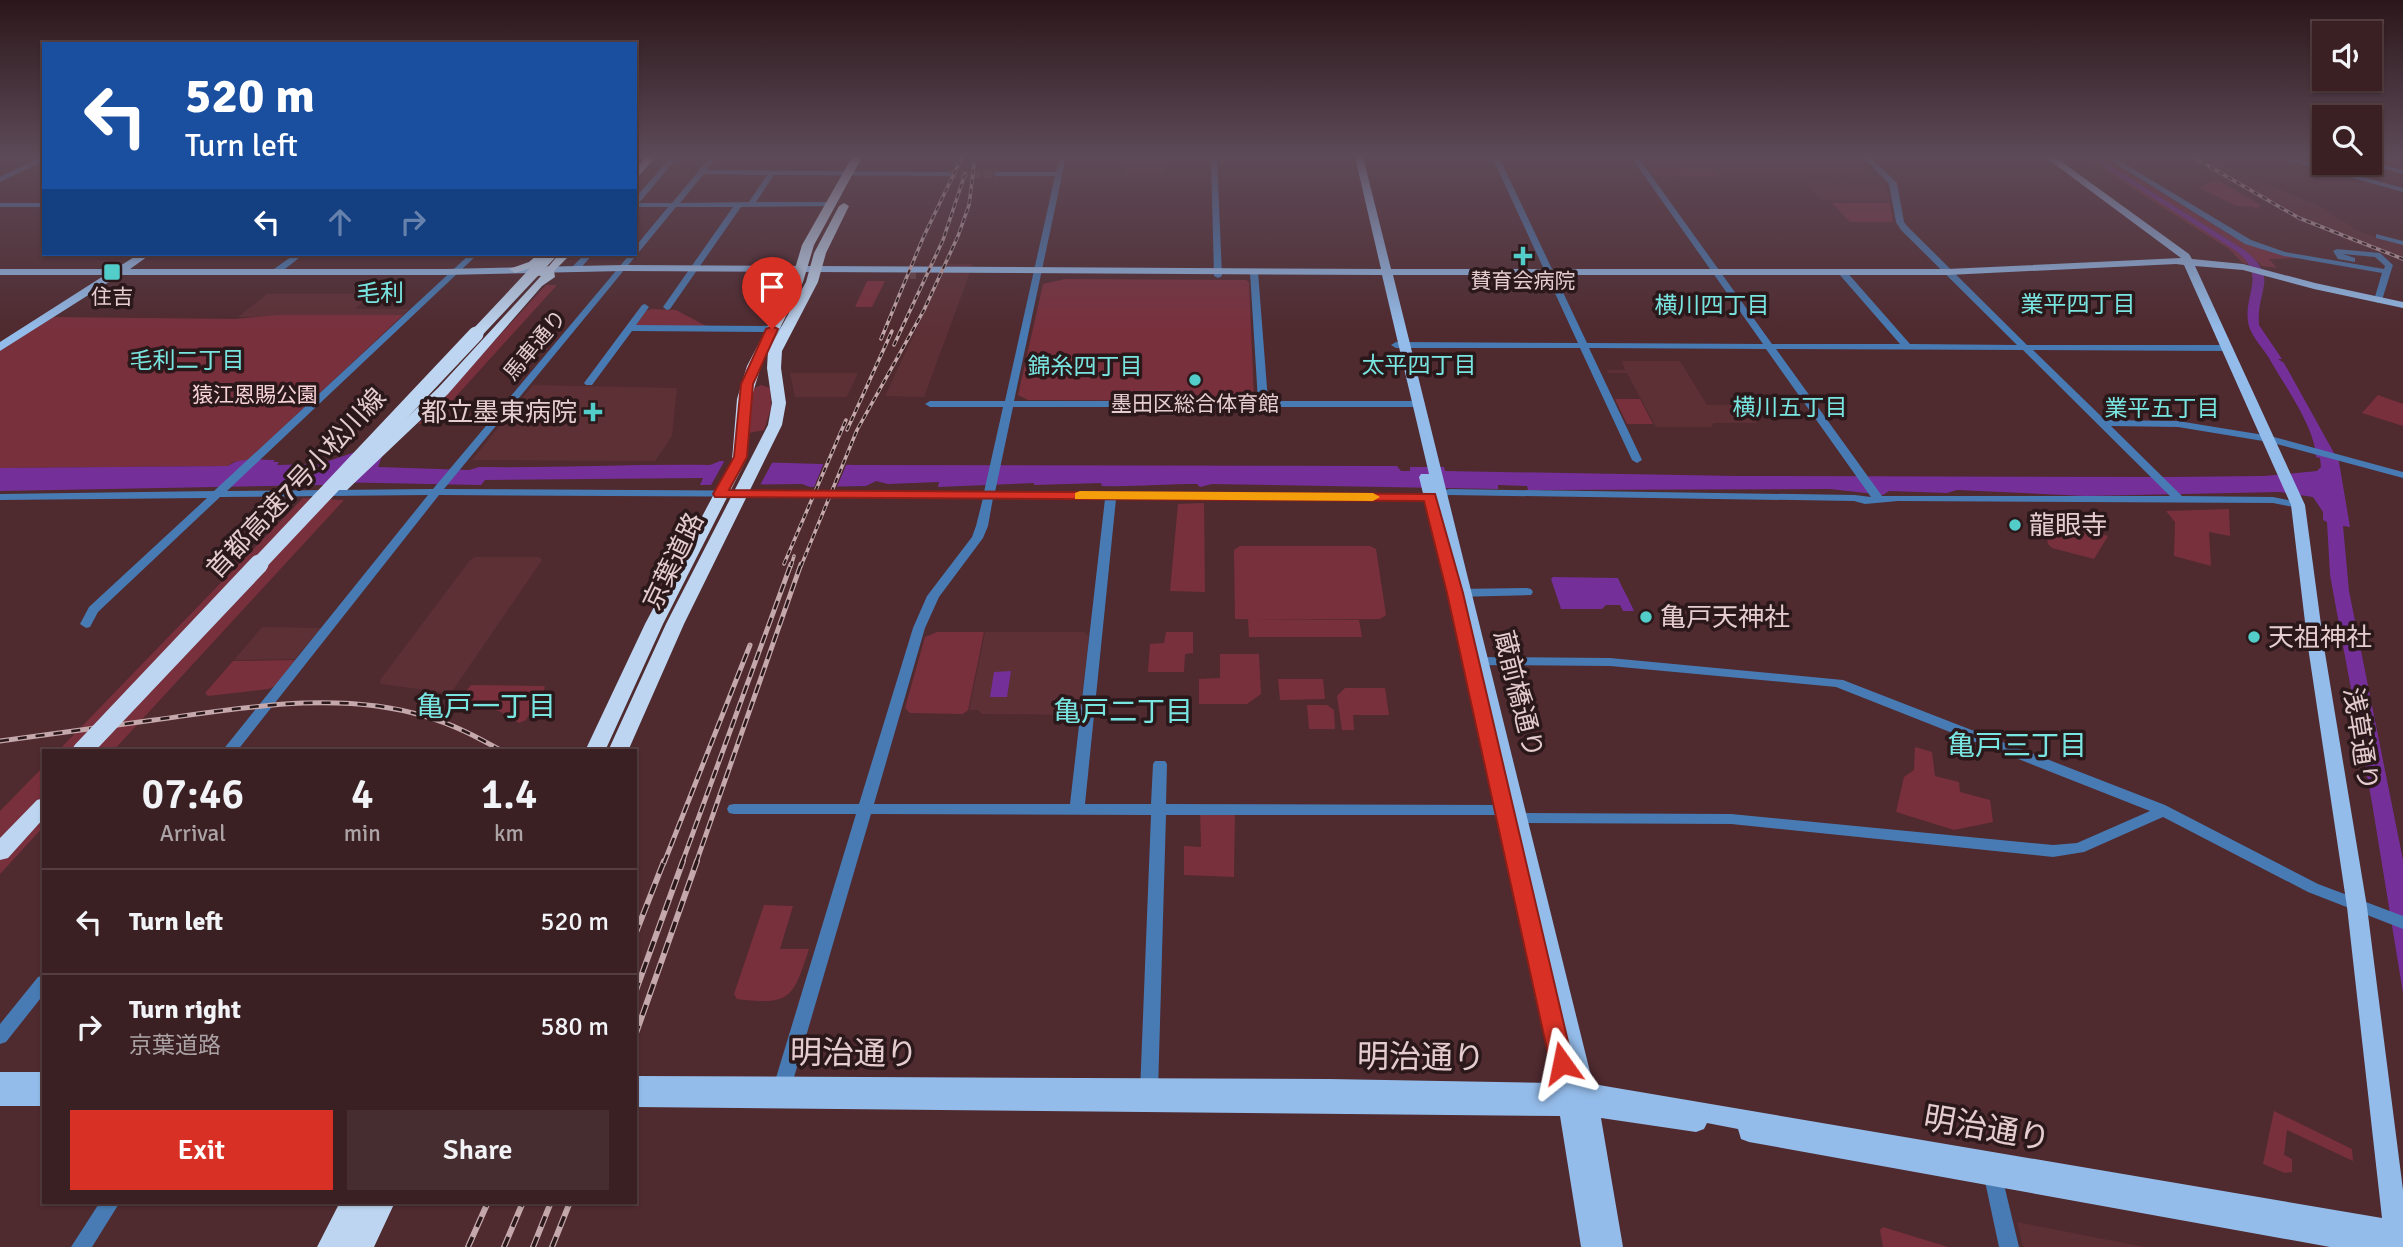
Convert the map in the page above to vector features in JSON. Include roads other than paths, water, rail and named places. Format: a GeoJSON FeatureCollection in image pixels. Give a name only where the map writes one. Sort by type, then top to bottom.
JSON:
{"type":"FeatureCollection","features":[{"type":"Feature","properties":{"kind":"highway","name":"京葉道路"},"geometry":{"type":"LineString","coordinates":[[596,749],[654,624],[731,490],[757,461],[770,435],[779,410],[775,351],[779,329],[799,272],[826,215]]}},
{"type":"Feature","properties":{"kind":"highway","name":"京葉道路"},"geometry":{"type":"LineString","coordinates":[[619,749],[731,490],[739,460],[747,384],[779,329],[819,273],[820,253],[837,215]]}},
{"type":"Feature","properties":{"kind":"highway","name":"首都高速7号小松川線"},"geometry":{"type":"LineString","coordinates":[[84,749],[549,256]]}},
{"type":"Feature","properties":{"kind":"highway","name":"首都高速7号小松川線"},"geometry":{"type":"LineString","coordinates":[[97,749],[557,256]]}},
{"type":"Feature","properties":{"kind":"highway"},"geometry":{"type":"LineString","coordinates":[[363,453],[371,438],[486,315],[539,270],[562,256]]}},
{"type":"Feature","properties":{"kind":"highway"},"geometry":{"type":"LineString","coordinates":[[342,487],[451,382],[517,306],[539,270]]}},
{"type":"Feature","properties":{"kind":"highway"},"geometry":{"type":"LineString","coordinates":[[747,384],[776,381]]}},
{"type":"Feature","properties":{"kind":"highway"},"geometry":{"type":"LineString","coordinates":[[742,436],[770,435]]}},
{"type":"Feature","properties":{"kind":"highway"},"geometry":{"type":"LineString","coordinates":[[0,837],[42,793]]}},
{"type":"Feature","properties":{"kind":"highway"},"geometry":{"type":"LineString","coordinates":[[0,852],[42,807]]}},
{"type":"Feature","properties":{"kind":"highway"},"geometry":{"type":"LineString","coordinates":[[331,1247],[354,1204]]}},
{"type":"Feature","properties":{"kind":"highway"},"geometry":{"type":"LineString","coordinates":[[360,1247],[382,1204]]}},
{"type":"Feature","properties":{"kind":"main road","name":"蔵前橋通り"},"geometry":{"type":"LineString","coordinates":[[1367,215],[1460,593],[1611,1247]]}},
{"type":"Feature","properties":{"kind":"main road","name":"蔵前橋通り"},"geometry":{"type":"LineString","coordinates":[[1371,215],[1383,274]]}},
{"type":"Feature","properties":{"kind":"main road"},"geometry":{"type":"LineString","coordinates":[[2120,215],[2189,262]]}},
{"type":"Feature","properties":{"kind":"main road","name":"浅草通り"},"geometry":{"type":"LineString","coordinates":[[2129,215],[2176,249],[2189,262],[2297,500],[2316,647],[2357,907],[2399,1240]]}},
{"type":"Feature","properties":{"kind":"main road"},"geometry":{"type":"LineString","coordinates":[[0,347],[134,256]]}},
{"type":"Feature","properties":{"kind":"main road"},"geometry":{"type":"LineString","coordinates":[[0,342],[142,256]]}},
{"type":"Feature","properties":{"kind":"main road"},"geometry":{"type":"LineString","coordinates":[[539,270],[913,274],[1949,274],[2189,262],[2246,268],[2403,305]]}},
{"type":"Feature","properties":{"kind":"main road"},"geometry":{"type":"LineString","coordinates":[[112,273],[454,273],[576,268],[621,271]]}},
{"type":"Feature","properties":{"kind":"main road"},"geometry":{"type":"LineString","coordinates":[[0,274],[277,271],[454,273]]}},
{"type":"Feature","properties":{"kind":"main road"},"geometry":{"type":"LineString","coordinates":[[819,273],[1037,274]]}},
{"type":"Feature","properties":{"kind":"main road"},"geometry":{"type":"LineString","coordinates":[[0,1082],[42,1082]]}},
{"type":"Feature","properties":{"kind":"main road","name":"明治通り"},"geometry":{"type":"LineString","coordinates":[[637,1086],[781,1091],[1577,1099],[2399,1240]]}},
{"type":"Feature","properties":{"kind":"main road","name":"明治通り"},"geometry":{"type":"LineString","coordinates":[[637,1097],[781,1091]]}},
{"type":"Feature","properties":{"kind":"main road"},"geometry":{"type":"LineString","coordinates":[[0,1096],[42,1096]]}},
{"type":"Feature","properties":{"kind":"main road","name":"蔵前橋通り"},"geometry":{"type":"LineString","coordinates":[[1577,1099],[1593,1247]]}},
{"type":"Feature","properties":{"kind":"street","name":"馬車通り"},"geometry":{"type":"LineString","coordinates":[[637,251],[666,215]]}},
{"type":"Feature","properties":{"kind":"street"},"geometry":{"type":"LineString","coordinates":[[667,307],[731,215]]}},
{"type":"Feature","properties":{"kind":"street"},"geometry":{"type":"LineString","coordinates":[[781,1091],[926,608],[977,538],[990,492],[1050,215]]}},
{"type":"Feature","properties":{"kind":"street"},"geometry":{"type":"LineString","coordinates":[[1216,215],[1218,274]]}},
{"type":"Feature","properties":{"kind":"street"},"geometry":{"type":"LineString","coordinates":[[1522,215],[1637,460]]}},
{"type":"Feature","properties":{"kind":"street"},"geometry":{"type":"LineString","coordinates":[[1675,215],[1878,499]]}},
{"type":"Feature","properties":{"kind":"street"},"geometry":{"type":"LineString","coordinates":[[1898,215],[1900,224],[1949,274],[2178,498]]}},
{"type":"Feature","properties":{"kind":"street"},"geometry":{"type":"LineString","coordinates":[[2202,215],[2236,236],[2284,254],[2388,268]]}},
{"type":"Feature","properties":{"kind":"street"},"geometry":{"type":"LineString","coordinates":[[2379,236],[2403,243]]}},
{"type":"Feature","properties":{"kind":"street"},"geometry":{"type":"LineString","coordinates":[[2337,251],[2377,255],[2388,268],[2346,258],[2337,251]]}},
{"type":"Feature","properties":{"kind":"street"},"geometry":{"type":"LineString","coordinates":[[277,271],[297,256]]}},
{"type":"Feature","properties":{"kind":"street"},"geometry":{"type":"LineString","coordinates":[[86,624],[93,610],[472,256]]}},
{"type":"Feature","properties":{"kind":"street"},"geometry":{"type":"LineString","coordinates":[[576,268],[587,256]]}},
{"type":"Feature","properties":{"kind":"street","name":"馬車通り"},"geometry":{"type":"LineString","coordinates":[[231,749],[439,489],[633,256]]}},
{"type":"Feature","properties":{"kind":"street"},"geometry":{"type":"LineString","coordinates":[[2378,300],[2388,268]]}},
{"type":"Feature","properties":{"kind":"street"},"geometry":{"type":"LineString","coordinates":[[1254,274],[1263,404]]}},
{"type":"Feature","properties":{"kind":"street"},"geometry":{"type":"LineString","coordinates":[[1843,274],[1907,346]]}},
{"type":"Feature","properties":{"kind":"street"},"geometry":{"type":"LineString","coordinates":[[589,383],[645,307]]}},
{"type":"Feature","properties":{"kind":"street"},"geometry":{"type":"LineString","coordinates":[[629,328],[779,329]]}},
{"type":"Feature","properties":{"kind":"street"},"geometry":{"type":"LineString","coordinates":[[1400,345],[2228,348]]}},
{"type":"Feature","properties":{"kind":"street"},"geometry":{"type":"LineString","coordinates":[[930,404],[1415,404]]}},
{"type":"Feature","properties":{"kind":"street"},"geometry":{"type":"LineString","coordinates":[[2101,423],[2178,424],[2270,439],[2403,475]]}},
{"type":"Feature","properties":{"kind":"street"},"geometry":{"type":"LineString","coordinates":[[0,497],[439,489],[990,492],[1111,496],[1435,493],[1856,498],[1865,501],[2178,498],[2297,500]]}},
{"type":"Feature","properties":{"kind":"street"},"geometry":{"type":"LineString","coordinates":[[1077,808],[1111,496]]}},
{"type":"Feature","properties":{"kind":"street"},"geometry":{"type":"LineString","coordinates":[[1460,593],[1527,593]]}},
{"type":"Feature","properties":{"kind":"street"},"geometry":{"type":"LineString","coordinates":[[1476,661],[1610,662],[1838,683],[2161,808],[2313,888],[2403,923]]}},
{"type":"Feature","properties":{"kind":"street"},"geometry":{"type":"LineString","coordinates":[[1149,1095],[1160,764]]}},
{"type":"Feature","properties":{"kind":"street"},"geometry":{"type":"LineString","coordinates":[[734,809],[1159,808],[1731,819],[2053,851],[2080,848],[2147,819],[2157,814],[2161,808]]}},
{"type":"Feature","properties":{"kind":"street"},"geometry":{"type":"LineString","coordinates":[[0,1037],[42,984]]}},
{"type":"Feature","properties":{"kind":"street"},"geometry":{"type":"LineString","coordinates":[[1990,1168],[2009,1247]]}},
{"type":"Feature","properties":{"kind":"street"},"geometry":{"type":"LineString","coordinates":[[81,1247],[110,1204]]}},
{"type":"Feature","properties":{"kind":"tunnel"},"geometry":{"type":"LineString","coordinates":[[910,274],[916,274]]}},
{"type":"Feature","properties":{"kind":"railway"},"geometry":{"type":"LineString","coordinates":[[881,339],[934,215]]}},
{"type":"Feature","properties":{"kind":"railway"},"geometry":{"type":"LineString","coordinates":[[894,345],[943,240],[951,215]]}},
{"type":"Feature","properties":{"kind":"railway"},"geometry":{"type":"LineString","coordinates":[[801,566],[857,430],[924,310],[965,215]]}},
{"type":"Feature","properties":{"kind":"railway"},"geometry":{"type":"LineString","coordinates":[[2294,215],[2403,259]]}},
{"type":"Feature","properties":{"kind":"railway"},"geometry":{"type":"LineString","coordinates":[[847,430],[892,331]]}},
{"type":"Feature","properties":{"kind":"railway"},"geometry":{"type":"LineString","coordinates":[[784,564],[846,420]]}},
{"type":"Feature","properties":{"kind":"railway"},"geometry":{"type":"LineString","coordinates":[[791,566],[794,556]]}},
{"type":"Feature","properties":{"kind":"railway"},"geometry":{"type":"LineString","coordinates":[[682,863],[791,564]]}},
{"type":"Feature","properties":{"kind":"railway"},"geometry":{"type":"LineString","coordinates":[[696,863],[801,564]]}},
{"type":"Feature","properties":{"kind":"railway"},"geometry":{"type":"LineString","coordinates":[[664,863],[750,645]]}},
{"type":"Feature","properties":{"kind":"railway"},"geometry":{"type":"LineString","coordinates":[[0,741],[255,707],[324,703],[391,708],[424,716],[455,727],[498,749]]}},
{"type":"Feature","properties":{"kind":"railway"},"geometry":{"type":"LineString","coordinates":[[637,930],[664,861]]}},
{"type":"Feature","properties":{"kind":"railway"},"geometry":{"type":"LineString","coordinates":[[637,988],[683,861]]}},
{"type":"Feature","properties":{"kind":"railway"},"geometry":{"type":"LineString","coordinates":[[637,1030],[697,861]]}},
{"type":"Feature","properties":{"kind":"railway"},"geometry":{"type":"LineString","coordinates":[[468,1247],[487,1204]]}},
{"type":"Feature","properties":{"kind":"railway"},"geometry":{"type":"LineString","coordinates":[[504,1247],[522,1204]]}},
{"type":"Feature","properties":{"kind":"railway"},"geometry":{"type":"LineString","coordinates":[[533,1247],[550,1204]]}},
{"type":"Feature","properties":{"kind":"railway"},"geometry":{"type":"LineString","coordinates":[[552,1247],[569,1204]]}},
{"type":"Feature","properties":{"kind":"place","name":"賛育会病院"},"geometry":{"type":"Point","coordinates":[1523,256]}},
{"type":"Feature","properties":{"kind":"place","name":"住吉"},"geometry":{"type":"Point","coordinates":[112,272]}},
{"type":"Feature","properties":{"kind":"place","name":"墨田区総合体育館"},"geometry":{"type":"Point","coordinates":[1195,380]}},
{"type":"Feature","properties":{"kind":"place","name":"都立墨東病院"},"geometry":{"type":"Point","coordinates":[593,412]}},
{"type":"Feature","properties":{"kind":"place","name":"龍眼寺"},"geometry":{"type":"Point","coordinates":[2015,525]}},
{"type":"Feature","properties":{"kind":"place","name":"亀戸天神社"},"geometry":{"type":"Point","coordinates":[1646,617]}},
{"type":"Feature","properties":{"kind":"place","name":"天祖神社"},"geometry":{"type":"Point","coordinates":[2254,637]}},
{"type":"Feature","properties":{"kind":"district","name":"毛利"},"geometry":{"type":"Point","coordinates":[380,293]}},
{"type":"Feature","properties":{"kind":"district","name":"業平四丁目"},"geometry":{"type":"Point","coordinates":[2078,304]}},
{"type":"Feature","properties":{"kind":"district","name":"横川四丁目"},"geometry":{"type":"Point","coordinates":[1712,305]}},
{"type":"Feature","properties":{"kind":"district","name":"毛利二丁目"},"geometry":{"type":"Point","coordinates":[187,360]}},
{"type":"Feature","properties":{"kind":"district","name":"太平四丁目"},"geometry":{"type":"Point","coordinates":[1419,365]}},
{"type":"Feature","properties":{"kind":"district","name":"錦糸四丁目"},"geometry":{"type":"Point","coordinates":[1085,366]}},
{"type":"Feature","properties":{"kind":"district","name":"横川五丁目"},"geometry":{"type":"Point","coordinates":[1790,407]}},
{"type":"Feature","properties":{"kind":"district","name":"業平五丁目"},"geometry":{"type":"Point","coordinates":[2162,408]}},
{"type":"Feature","properties":{"kind":"district","name":"亀戸一丁目"},"geometry":{"type":"Point","coordinates":[486,706]}},
{"type":"Feature","properties":{"kind":"district","name":"亀戸二丁目"},"geometry":{"type":"Point","coordinates":[1123,711]}},
{"type":"Feature","properties":{"kind":"district","name":"亀戸三丁目"},"geometry":{"type":"Point","coordinates":[2017,745]}},
{"type":"Feature","properties":{"kind":"park label","name":"猿江恩賜公園"},"geometry":{"type":"Point","coordinates":[255,395]}}]}
